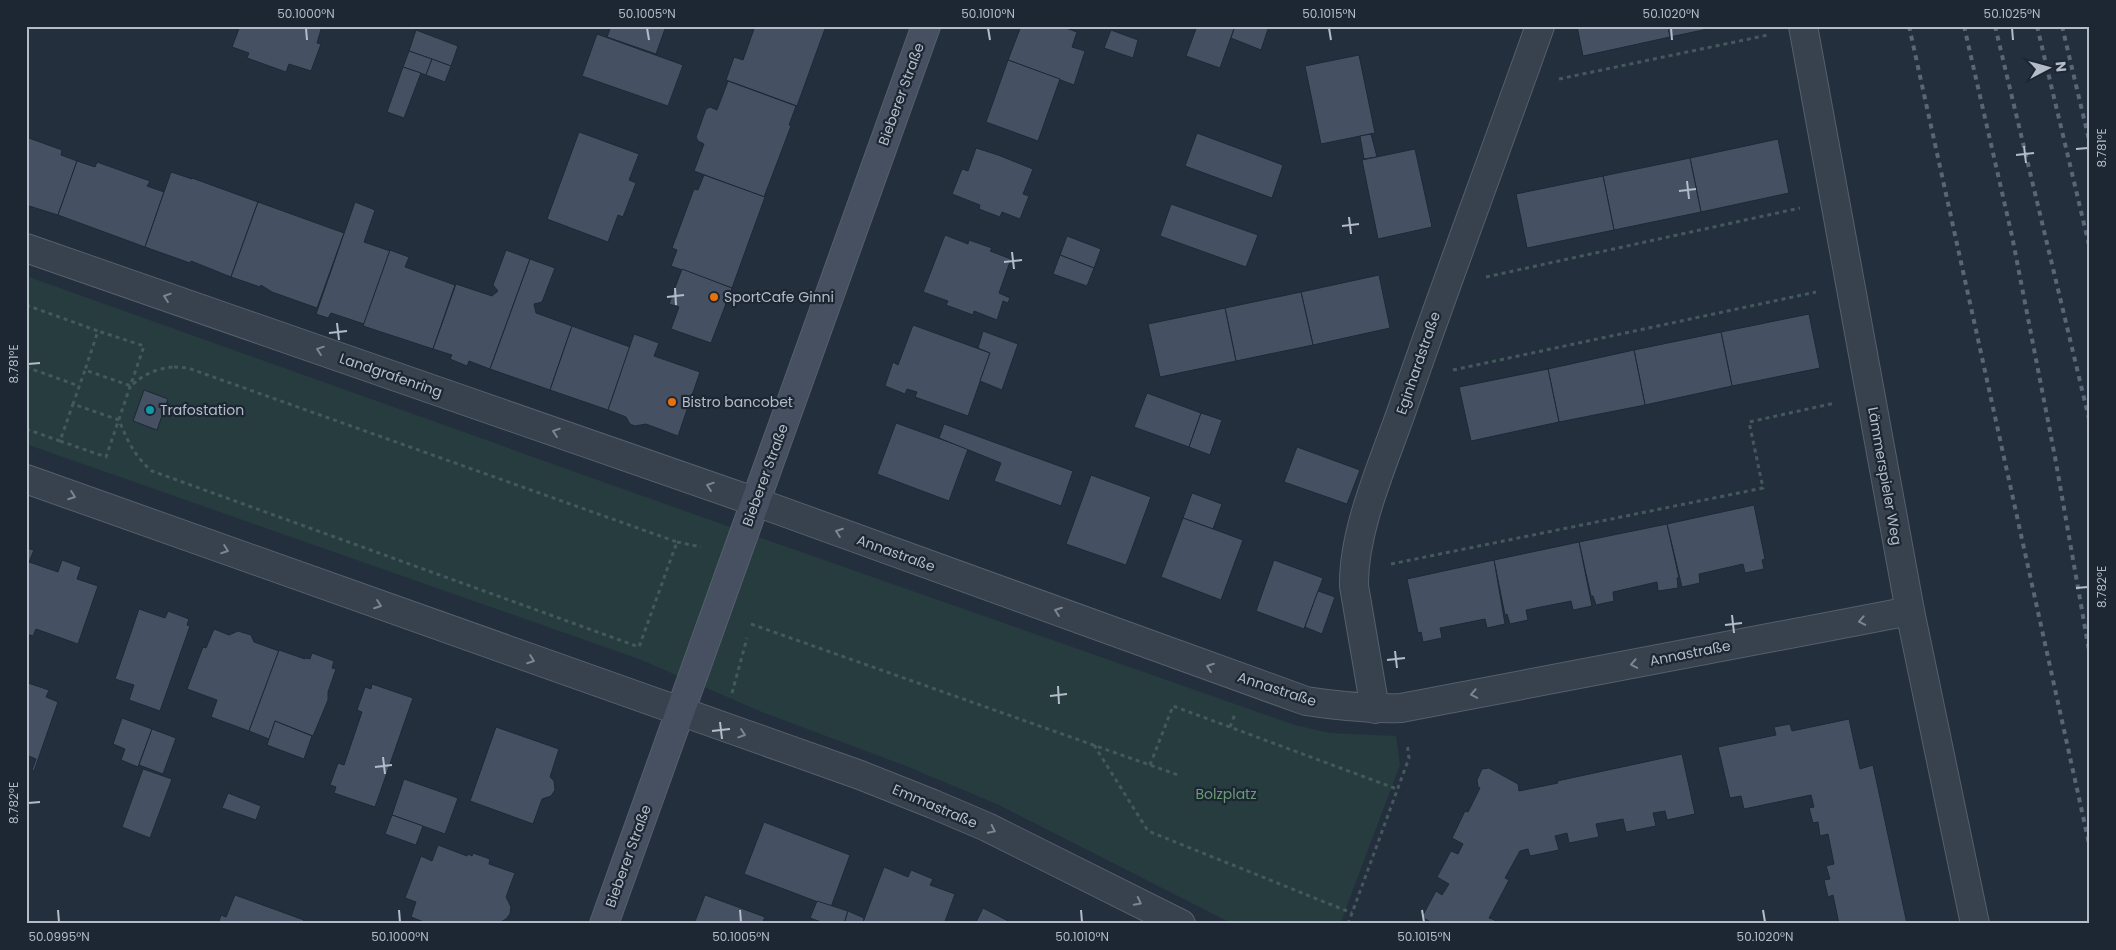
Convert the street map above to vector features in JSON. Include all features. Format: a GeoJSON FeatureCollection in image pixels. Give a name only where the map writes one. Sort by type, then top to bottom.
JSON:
{"type":"FeatureCollection","features":[{"type":"Feature","properties":{"kind":"street","name":"Bieberer Straße"},"geometry":{"type":"LineString","coordinates":[[604,924],[926,26]]}},
{"type":"Feature","properties":{"kind":"street","name":"Eginhardstraße"},"geometry":{"type":"LineString","coordinates":[[1388,708],[1356,608],[1354,571],[1359,539],[1367,510],[1445,286],[1540,26]]}},
{"type":"Feature","properties":{"kind":"street","name":"Lämmerspieler Weg"},"geometry":{"type":"LineString","coordinates":[[1803,27],[1910,612],[1975,924]]}},
{"type":"Feature","properties":{"kind":"street","name":"Landgrafenring"},"geometry":{"type":"LineString","coordinates":[[26,248],[756,502]]}},
{"type":"Feature","properties":{"kind":"street"},"geometry":{"type":"LineString","coordinates":[[26,479],[680,713]]}},
{"type":"Feature","properties":{"kind":"street","name":"Annastraße"},"geometry":{"type":"LineString","coordinates":[[756,502],[1306,701],[1340,706],[1388,708],[1910,612]]}},
{"type":"Feature","properties":{"kind":"street","name":"Emmastraße"},"geometry":{"type":"LineString","coordinates":[[680,713],[860,775],[934,804],[995,831],[1181,924]]}},
{"type":"Feature","properties":{"kind":"path"},"geometry":{"type":"LineString","coordinates":[[1518,88],[1803,27]]}},
{"type":"Feature","properties":{"kind":"path"},"geometry":{"type":"LineString","coordinates":[[1445,286],[1835,200]]}},
{"type":"Feature","properties":{"kind":"path"},"geometry":{"type":"LineString","coordinates":[[1413,378],[1850,285]]}},
{"type":"Feature","properties":{"kind":"path"},"geometry":{"type":"LineString","coordinates":[[26,305],[144,346],[106,457],[26,429]]}},
{"type":"Feature","properties":{"kind":"path"},"geometry":{"type":"LineString","coordinates":[[60,441],[98,331]]}},
{"type":"Feature","properties":{"kind":"path"},"geometry":{"type":"LineString","coordinates":[[73,404],[119,420],[133,450],[152,471],[639,647],[677,542],[188,368],[174,366],[161,368],[140,378],[131,386]]}},
{"type":"Feature","properties":{"kind":"path"},"geometry":{"type":"LineString","coordinates":[[26,367],[79,386]]}},
{"type":"Feature","properties":{"kind":"path"},"geometry":{"type":"LineString","coordinates":[[85,370],[131,386]]}},
{"type":"Feature","properties":{"kind":"path"},"geometry":{"type":"LineString","coordinates":[[1354,571],[1763,488],[1749,422],[1870,395]]}},
{"type":"Feature","properties":{"kind":"path"},"geometry":{"type":"LineString","coordinates":[[722,727],[751,624],[1181,776]]}},
{"type":"Feature","properties":{"kind":"path"},"geometry":{"type":"LineString","coordinates":[[1150,765],[1173,706],[1397,789]]}},
{"type":"Feature","properties":{"kind":"path"},"geometry":{"type":"LineString","coordinates":[[1348,924],[1409,758],[1388,708]]}},
{"type":"Feature","properties":{"kind":"path"},"geometry":{"type":"LineString","coordinates":[[1094,745],[1148,831],[1352,913]]}},
{"type":"Feature","properties":{"kind":"green space","name":"Bolzplatz"},"geometry":{"type":"Polygon","coordinates":[[[26,276],[741,531],[1295,725],[1330,733],[1396,736],[1400,765],[1340,924],[1233,924],[999,805],[906,766],[762,712],[639,659],[26,444],[26,276]]]}},
{"type":"Feature","properties":{"kind":"building"},"geometry":{"type":"Polygon","coordinates":[[[240,26],[322,26],[317,43],[321,44],[311,71],[289,64],[286,72],[247,58],[249,53],[232,47],[240,26]]]}},
{"type":"Feature","properties":{"kind":"building"},"geometry":{"type":"Polygon","coordinates":[[[611,26],[666,26],[656,54],[607,37],[611,26]]]}},
{"type":"Feature","properties":{"kind":"building"},"geometry":{"type":"Polygon","coordinates":[[[755,26],[826,26],[797,106],[726,80],[734,57],[743,60],[755,26]]]}},
{"type":"Feature","properties":{"kind":"building"},"geometry":{"type":"Polygon","coordinates":[[[1021,26],[1060,26],[1077,32],[1072,47],[1085,51],[1074,85],[1008,60],[1021,26]]]}},
{"type":"Feature","properties":{"kind":"building"},"geometry":{"type":"Polygon","coordinates":[[[1197,26],[1235,26],[1220,68],[1186,56],[1197,26]]]}},
{"type":"Feature","properties":{"kind":"building"},"geometry":{"type":"Polygon","coordinates":[[[1235,26],[1269,26],[1261,50],[1231,38],[1235,26]]]}},
{"type":"Feature","properties":{"kind":"building"},"geometry":{"type":"Polygon","coordinates":[[[1577,26],[1668,26],[1670,37],[1583,56],[1577,26]]]}},
{"type":"Feature","properties":{"kind":"building"},"geometry":{"type":"Polygon","coordinates":[[[1668,26],[1722,26],[1670,37],[1668,26]]]}},
{"type":"Feature","properties":{"kind":"building"},"geometry":{"type":"Polygon","coordinates":[[[416,30],[458,46],[451,66],[409,51],[416,30]]]}},
{"type":"Feature","properties":{"kind":"building"},"geometry":{"type":"Polygon","coordinates":[[[1111,30],[1138,40],[1133,58],[1104,48],[1111,30]]]}},
{"type":"Feature","properties":{"kind":"building"},"geometry":{"type":"Polygon","coordinates":[[[597,34],[683,65],[668,106],[582,76],[597,34]]]}},
{"type":"Feature","properties":{"kind":"building"},"geometry":{"type":"Polygon","coordinates":[[[409,51],[432,59],[426,75],[403,67],[409,51]]]}},
{"type":"Feature","properties":{"kind":"building"},"geometry":{"type":"Polygon","coordinates":[[[1359,55],[1375,133],[1321,144],[1305,66],[1359,55]]]}},
{"type":"Feature","properties":{"kind":"building"},"geometry":{"type":"Polygon","coordinates":[[[432,59],[451,66],[445,82],[426,75],[432,59]]]}},
{"type":"Feature","properties":{"kind":"building"},"geometry":{"type":"Polygon","coordinates":[[[1008,60],[1060,79],[1038,141],[986,122],[1008,60]]]}},
{"type":"Feature","properties":{"kind":"building"},"geometry":{"type":"Polygon","coordinates":[[[403,67],[421,73],[404,118],[387,112],[403,67]]]}},
{"type":"Feature","properties":{"kind":"building"},"geometry":{"type":"Polygon","coordinates":[[[728,81],[796,106],[789,125],[791,126],[764,197],[694,171],[704,144],[698,141],[696,137],[706,109],[710,107],[717,110],[728,81]]]}},
{"type":"Feature","properties":{"kind":"building"},"geometry":{"type":"Polygon","coordinates":[[[579,132],[639,154],[629,180],[636,183],[623,217],[618,215],[608,242],[547,219],[579,132]]]}},
{"type":"Feature","properties":{"kind":"building"},"geometry":{"type":"Polygon","coordinates":[[[1197,133],[1283,165],[1272,198],[1185,166],[1197,133]]]}},
{"type":"Feature","properties":{"kind":"building"},"geometry":{"type":"Polygon","coordinates":[[[1371,134],[1377,157],[1364,159],[1360,136],[1371,134]]]}},
{"type":"Feature","properties":{"kind":"building"},"geometry":{"type":"Polygon","coordinates":[[[26,137],[62,150],[61,155],[77,161],[58,215],[26,205],[26,137]]]}},
{"type":"Feature","properties":{"kind":"building"},"geometry":{"type":"Polygon","coordinates":[[[1778,139],[1789,193],[1701,212],[1690,158],[1778,139]]]}},
{"type":"Feature","properties":{"kind":"building"},"geometry":{"type":"Polygon","coordinates":[[[976,148],[1033,169],[1023,194],[1029,196],[1020,219],[1002,212],[1000,217],[979,209],[980,205],[952,194],[962,169],[968,171],[976,148]]]}},
{"type":"Feature","properties":{"kind":"building"},"geometry":{"type":"Polygon","coordinates":[[[1415,149],[1432,227],[1378,239],[1362,160],[1415,149]]]}},
{"type":"Feature","properties":{"kind":"building"},"geometry":{"type":"Polygon","coordinates":[[[1690,158],[1701,212],[1614,230],[1603,176],[1690,158]]]}},
{"type":"Feature","properties":{"kind":"building"},"geometry":{"type":"Polygon","coordinates":[[[77,161],[95,167],[97,162],[150,181],[147,186],[164,192],[145,247],[58,215],[77,161]]]}},
{"type":"Feature","properties":{"kind":"building"},"geometry":{"type":"Polygon","coordinates":[[[171,172],[258,202],[231,277],[191,261],[190,263],[145,247],[171,172]]]}},
{"type":"Feature","properties":{"kind":"building"},"geometry":{"type":"Polygon","coordinates":[[[704,175],[765,197],[732,288],[671,266],[677,250],[672,248],[694,189],[698,190],[704,175]]]}},
{"type":"Feature","properties":{"kind":"building"},"geometry":{"type":"Polygon","coordinates":[[[1603,176],[1614,230],[1527,248],[1516,194],[1603,176]]]}},
{"type":"Feature","properties":{"kind":"building"},"geometry":{"type":"Polygon","coordinates":[[[258,202],[344,233],[317,308],[272,292],[261,285],[260,287],[231,277],[258,202]]]}},
{"type":"Feature","properties":{"kind":"building"},"geometry":{"type":"Polygon","coordinates":[[[355,202],[375,210],[364,242],[390,251],[364,324],[331,313],[328,318],[316,314],[355,202]]]}},
{"type":"Feature","properties":{"kind":"building"},"geometry":{"type":"Polygon","coordinates":[[[1171,204],[1258,235],[1246,267],[1160,236],[1171,204]]]}},
{"type":"Feature","properties":{"kind":"building"},"geometry":{"type":"Polygon","coordinates":[[[945,235],[968,244],[969,240],[992,248],[990,251],[1011,259],[999,293],[1010,298],[1008,303],[1003,301],[997,320],[974,311],[973,315],[946,305],[948,301],[923,292],[945,235]]]}},
{"type":"Feature","properties":{"kind":"building"},"geometry":{"type":"Polygon","coordinates":[[[1067,236],[1101,249],[1094,268],[1060,255],[1067,236]]]}},
{"type":"Feature","properties":{"kind":"building"},"geometry":{"type":"Polygon","coordinates":[[[390,250],[409,257],[405,267],[455,285],[433,349],[363,326],[390,250]]]}},
{"type":"Feature","properties":{"kind":"building"},"geometry":{"type":"Polygon","coordinates":[[[506,250],[530,259],[490,369],[469,361],[467,366],[450,359],[452,355],[433,349],[456,284],[492,296],[498,291],[493,285],[506,250]]]}},
{"type":"Feature","properties":{"kind":"building"},"geometry":{"type":"Polygon","coordinates":[[[1060,255],[1094,268],[1087,286],[1053,274],[1060,255]]]}},
{"type":"Feature","properties":{"kind":"building"},"geometry":{"type":"Polygon","coordinates":[[[530,259],[555,268],[542,302],[534,304],[536,313],[572,326],[550,390],[490,369],[530,259]]]}},
{"type":"Feature","properties":{"kind":"building"},"geometry":{"type":"Polygon","coordinates":[[[682,269],[732,288],[711,343],[671,329],[679,307],[669,304],[682,269]]]}},
{"type":"Feature","properties":{"kind":"building"},"geometry":{"type":"Polygon","coordinates":[[[1379,275],[1390,328],[1313,345],[1301,292],[1379,275]]]}},
{"type":"Feature","properties":{"kind":"building"},"geometry":{"type":"Polygon","coordinates":[[[1301,292],[1313,345],[1236,361],[1225,308],[1301,292]]]}},
{"type":"Feature","properties":{"kind":"building"},"geometry":{"type":"Polygon","coordinates":[[[1225,308],[1236,361],[1160,377],[1148,324],[1225,308]]]}},
{"type":"Feature","properties":{"kind":"building"},"geometry":{"type":"Polygon","coordinates":[[[1809,314],[1820,368],[1732,386],[1721,332],[1809,314]]]}},
{"type":"Feature","properties":{"kind":"building"},"geometry":{"type":"Polygon","coordinates":[[[913,325],[990,353],[968,416],[915,397],[917,392],[907,389],[905,394],[885,386],[893,362],[898,365],[913,325]]]}},
{"type":"Feature","properties":{"kind":"building"},"geometry":{"type":"Polygon","coordinates":[[[572,326],[630,347],[608,410],[550,390],[572,326]]]}},
{"type":"Feature","properties":{"kind":"building"},"geometry":{"type":"Polygon","coordinates":[[[983,331],[1018,344],[1002,390],[980,381],[990,353],[978,348],[983,331]]]}},
{"type":"Feature","properties":{"kind":"building"},"geometry":{"type":"Polygon","coordinates":[[[1721,332],[1732,386],[1645,405],[1634,350],[1721,332]]]}},
{"type":"Feature","properties":{"kind":"building"},"geometry":{"type":"Polygon","coordinates":[[[634,334],[659,343],[654,356],[700,372],[678,436],[646,424],[635,426],[630,424],[626,417],[608,410],[634,334]]]}},
{"type":"Feature","properties":{"kind":"building"},"geometry":{"type":"Polygon","coordinates":[[[1634,350],[1645,405],[1559,422],[1548,369],[1634,350]]]}},
{"type":"Feature","properties":{"kind":"building"},"geometry":{"type":"Polygon","coordinates":[[[1548,369],[1559,422],[1471,441],[1459,387],[1548,369]]]}},
{"type":"Feature","properties":{"kind":"building","name":"Trafostation"},"geometry":{"type":"Polygon","coordinates":[[[144,390],[168,399],[157,430],[133,421],[144,390]]]}},
{"type":"Feature","properties":{"kind":"building"},"geometry":{"type":"Polygon","coordinates":[[[1147,393],[1201,413],[1189,447],[1134,427],[1147,393]]]}},
{"type":"Feature","properties":{"kind":"building"},"geometry":{"type":"Polygon","coordinates":[[[1201,413],[1222,420],[1210,455],[1189,447],[1201,413]]]}},
{"type":"Feature","properties":{"kind":"building"},"geometry":{"type":"Polygon","coordinates":[[[896,423],[968,449],[949,501],[877,474],[896,423]]]}},
{"type":"Feature","properties":{"kind":"building"},"geometry":{"type":"Polygon","coordinates":[[[944,424],[1073,471],[1061,506],[994,481],[1001,463],[939,438],[944,424]]]}},
{"type":"Feature","properties":{"kind":"building"},"geometry":{"type":"Polygon","coordinates":[[[1297,447],[1360,470],[1347,504],[1284,482],[1297,447]]]}},
{"type":"Feature","properties":{"kind":"building"},"geometry":{"type":"Polygon","coordinates":[[[1091,475],[1151,497],[1126,565],[1066,544],[1091,475]]]}},
{"type":"Feature","properties":{"kind":"building"},"geometry":{"type":"Polygon","coordinates":[[[1192,493],[1222,504],[1213,529],[1183,518],[1192,493]]]}},
{"type":"Feature","properties":{"kind":"building"},"geometry":{"type":"Polygon","coordinates":[[[1754,505],[1765,559],[1762,560],[1764,569],[1745,573],[1743,564],[1699,574],[1700,583],[1682,587],[1667,524],[1754,505]]]}},
{"type":"Feature","properties":{"kind":"building"},"geometry":{"type":"Polygon","coordinates":[[[1183,518],[1243,540],[1221,600],[1161,577],[1183,518]]]}},
{"type":"Feature","properties":{"kind":"building"},"geometry":{"type":"Polygon","coordinates":[[[1667,524],[1679,578],[1677,578],[1678,588],[1658,591],[1657,582],[1613,592],[1614,601],[1596,605],[1593,596],[1591,596],[1579,542],[1667,524]]]}},
{"type":"Feature","properties":{"kind":"building"},"geometry":{"type":"Polygon","coordinates":[[[1579,542],[1592,606],[1573,610],[1571,601],[1526,610],[1528,620],[1510,624],[1507,614],[1505,615],[1494,560],[1579,542]]]}},
{"type":"Feature","properties":{"kind":"building"},"geometry":{"type":"Polygon","coordinates":[[[26,548],[34,550],[29,562],[58,572],[62,560],[81,567],[77,579],[98,586],[78,644],[36,629],[33,636],[26,634],[26,548]]]}},
{"type":"Feature","properties":{"kind":"building"},"geometry":{"type":"Polygon","coordinates":[[[1274,560],[1323,578],[1304,629],[1256,611],[1274,560]]]}},
{"type":"Feature","properties":{"kind":"building"},"geometry":{"type":"Polygon","coordinates":[[[1494,560],[1505,624],[1487,628],[1485,619],[1440,628],[1442,638],[1423,642],[1421,632],[1418,633],[1407,579],[1494,560]]]}},
{"type":"Feature","properties":{"kind":"building"},"geometry":{"type":"Polygon","coordinates":[[[1318,591],[1335,597],[1322,634],[1305,627],[1318,591]]]}},
{"type":"Feature","properties":{"kind":"building"},"geometry":{"type":"Polygon","coordinates":[[[139,609],[165,618],[168,611],[189,619],[187,625],[190,626],[160,711],[129,700],[134,685],[115,679],[139,609]]]}},
{"type":"Feature","properties":{"kind":"building"},"geometry":{"type":"Polygon","coordinates":[[[214,629],[229,635],[238,631],[251,635],[254,642],[279,651],[249,731],[211,717],[217,700],[187,689],[203,647],[206,648],[214,629]]]}},
{"type":"Feature","properties":{"kind":"building"},"geometry":{"type":"Polygon","coordinates":[[[279,650],[305,659],[310,659],[312,653],[334,661],[332,668],[336,669],[328,692],[328,700],[313,736],[275,721],[269,739],[249,731],[279,650]]]}},
{"type":"Feature","properties":{"kind":"building"},"geometry":{"type":"Polygon","coordinates":[[[28,683],[49,690],[46,697],[58,702],[34,771],[32,770],[36,759],[26,755],[26,689],[28,683]]]}},
{"type":"Feature","properties":{"kind":"building"},"geometry":{"type":"Polygon","coordinates":[[[372,684],[413,698],[375,807],[334,793],[336,787],[330,785],[338,763],[344,765],[362,712],[357,710],[365,687],[371,689],[372,684]]]}},
{"type":"Feature","properties":{"kind":"building"},"geometry":{"type":"Polygon","coordinates":[[[122,718],[152,729],[138,767],[121,760],[125,749],[113,744],[122,718]]]}},
{"type":"Feature","properties":{"kind":"building"},"geometry":{"type":"Polygon","coordinates":[[[1849,719],[1860,769],[1873,765],[1907,924],[1839,924],[1833,895],[1828,897],[1824,880],[1830,879],[1826,866],[1834,864],[1828,834],[1820,836],[1818,822],[1813,823],[1809,808],[1814,807],[1811,795],[1744,809],[1741,796],[1730,798],[1718,747],[1776,735],[1774,727],[1790,724],[1792,731],[1849,719]]]}},
{"type":"Feature","properties":{"kind":"building"},"geometry":{"type":"Polygon","coordinates":[[[275,721],[312,736],[304,759],[267,745],[275,721]]]}},
{"type":"Feature","properties":{"kind":"building"},"geometry":{"type":"Polygon","coordinates":[[[496,727],[559,749],[550,777],[554,781],[555,790],[551,796],[542,799],[533,824],[470,801],[496,727]]]}},
{"type":"Feature","properties":{"kind":"building"},"geometry":{"type":"Polygon","coordinates":[[[152,729],[176,738],[163,774],[139,765],[152,729]]]}},
{"type":"Feature","properties":{"kind":"building"},"geometry":{"type":"Polygon","coordinates":[[[1682,754],[1695,814],[1667,820],[1665,811],[1653,813],[1656,826],[1626,832],[1623,819],[1596,824],[1599,837],[1569,843],[1567,833],[1555,836],[1559,850],[1530,856],[1528,849],[1520,851],[1505,878],[1509,880],[1489,918],[1495,920],[1493,924],[1434,924],[1422,917],[1436,891],[1442,895],[1449,884],[1437,877],[1451,851],[1458,854],[1463,844],[1452,838],[1465,811],[1468,812],[1480,788],[1478,787],[1477,780],[1482,769],[1489,768],[1518,784],[1519,791],[1682,754]]]}},
{"type":"Feature","properties":{"kind":"building"},"geometry":{"type":"Polygon","coordinates":[[[143,769],[172,779],[150,838],[122,827],[143,769]]]}},
{"type":"Feature","properties":{"kind":"building"},"geometry":{"type":"Polygon","coordinates":[[[404,779],[458,798],[445,834],[392,815],[404,779]]]}},
{"type":"Feature","properties":{"kind":"building"},"geometry":{"type":"Polygon","coordinates":[[[228,793],[261,806],[256,820],[222,808],[228,793]]]}},
{"type":"Feature","properties":{"kind":"building"},"geometry":{"type":"Polygon","coordinates":[[[392,815],[423,826],[416,845],[385,834],[392,815]]]}},
{"type":"Feature","properties":{"kind":"building"},"geometry":{"type":"Polygon","coordinates":[[[764,822],[850,855],[831,907],[744,874],[764,822]]]}},
{"type":"Feature","properties":{"kind":"building"},"geometry":{"type":"Polygon","coordinates":[[[438,845],[467,856],[468,854],[472,856],[473,853],[490,859],[489,864],[515,873],[506,897],[511,907],[510,914],[506,919],[497,924],[429,924],[411,917],[416,902],[405,898],[421,856],[432,861],[438,845]]]}},
{"type":"Feature","properties":{"kind":"building"},"geometry":{"type":"Polygon","coordinates":[[[884,867],[908,877],[911,870],[933,879],[930,885],[955,894],[944,924],[869,924],[863,922],[884,867]]]}},
{"type":"Feature","properties":{"kind":"building"},"geometry":{"type":"Polygon","coordinates":[[[235,895],[304,920],[302,924],[218,924],[221,915],[226,917],[235,895]]]}},
{"type":"Feature","properties":{"kind":"building"},"geometry":{"type":"Polygon","coordinates":[[[705,895],[765,917],[762,924],[694,924],[705,895]]]}},
{"type":"Feature","properties":{"kind":"building"},"geometry":{"type":"Polygon","coordinates":[[[817,901],[848,911],[844,924],[827,924],[810,918],[817,901]]]}},
{"type":"Feature","properties":{"kind":"building"},"geometry":{"type":"Polygon","coordinates":[[[983,908],[1014,924],[975,924],[983,908]]]}},
{"type":"Feature","properties":{"kind":"building"},"geometry":{"type":"Polygon","coordinates":[[[848,911],[864,918],[863,924],[844,924],[848,911]]]}},
{"type":"Feature","properties":{"kind":"railway"},"geometry":{"type":"LineString","coordinates":[[1909,26],[2090,848]]}},
{"type":"Feature","properties":{"kind":"railway"},"geometry":{"type":"LineString","coordinates":[[1964,26],[2012,236],[2055,457],[2090,656]]}},
{"type":"Feature","properties":{"kind":"railway"},"geometry":{"type":"LineString","coordinates":[[1995,26],[2090,423]]}},
{"type":"Feature","properties":{"kind":"railway"},"geometry":{"type":"LineString","coordinates":[[2037,26],[2090,249]]}},
{"type":"Feature","properties":{"kind":"railway"},"geometry":{"type":"LineString","coordinates":[[2062,26],[2090,144]]}},
{"type":"Feature","properties":{"kind":"place","name":"SportCafe Ginni"},"geometry":{"type":"Point","coordinates":[714,297]}},
{"type":"Feature","properties":{"kind":"place","name":"Bistro bancobet"},"geometry":{"type":"Point","coordinates":[672,402]}},
{"type":"Feature","properties":{"kind":"place","name":"Trafostation"},"geometry":{"type":"Point","coordinates":[150,410]}}]}
